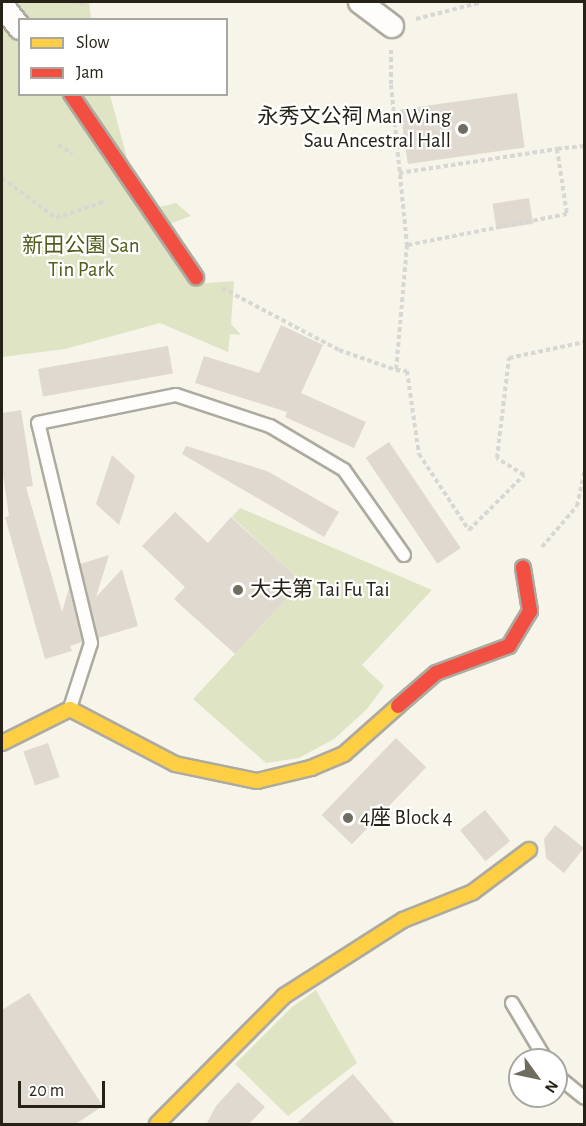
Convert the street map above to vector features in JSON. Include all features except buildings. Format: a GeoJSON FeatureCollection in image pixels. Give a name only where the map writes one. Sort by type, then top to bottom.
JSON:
{"type":"FeatureCollection","features":[{"type":"Feature","properties":{"kind":"street"},"geometry":{"type":"LineString","coordinates":[[360,2],[392,26]]}},
{"type":"Feature","properties":{"kind":"street"},"geometry":{"type":"LineString","coordinates":[[2,5],[18,25]]}},
{"type":"Feature","properties":{"kind":"street"},"geometry":{"type":"LineString","coordinates":[[73,96],[99,130],[136,191],[196,277]]}},
{"type":"Feature","properties":{"kind":"street"},"geometry":{"type":"LineString","coordinates":[[2,743],[70,709],[175,764],[258,781],[310,768],[344,754],[436,673],[509,646],[530,611],[523,568]]}},
{"type":"Feature","properties":{"kind":"street"},"geometry":{"type":"LineString","coordinates":[[157,1125],[284,996],[403,920],[473,892],[529,850]]}},
{"type":"Feature","properties":{"kind":"lane"},"geometry":{"type":"LineString","coordinates":[[70,709],[91,643],[38,423],[176,394],[270,426],[344,470],[404,555]]}},
{"type":"Feature","properties":{"kind":"lane"},"geometry":{"type":"LineString","coordinates":[[512,1003],[539,1048]]}},
{"type":"Feature","properties":{"kind":"lane"},"geometry":{"type":"LineString","coordinates":[[568,1085],[585,1098]]}},
{"type":"Feature","properties":{"kind":"path"},"geometry":{"type":"LineString","coordinates":[[72,2],[87,4]]}},
{"type":"Feature","properties":{"kind":"path"},"geometry":{"type":"LineString","coordinates":[[396,370],[407,245],[391,85],[392,26],[482,2]]}},
{"type":"Feature","properties":{"kind":"path"},"geometry":{"type":"LineString","coordinates":[[399,173],[585,146]]}},
{"type":"Feature","properties":{"kind":"path"},"geometry":{"type":"LineString","coordinates":[[407,245],[567,214],[556,149]]}},
{"type":"Feature","properties":{"kind":"path"},"geometry":{"type":"LineString","coordinates":[[2,178],[56,218],[136,191]]}},
{"type":"Feature","properties":{"kind":"path"},"geometry":{"type":"LineString","coordinates":[[246,299],[339,350],[396,370],[407,371],[419,454],[469,530],[524,475],[497,458],[509,358],[585,342]]}},
{"type":"Feature","properties":{"kind":"path"},"geometry":{"type":"LineString","coordinates":[[523,568],[577,506],[585,472]]}},
{"type":"Feature","properties":{"kind":"green space","name":"新田公園 San Tin Park"},"geometry":{"type":"Polygon","coordinates":[[[2,2],[89,2],[91,18],[18,18],[18,96],[110,96],[136,191],[147,210],[176,203],[191,216],[158,228],[196,284],[234,281],[231,324],[241,335],[230,334],[228,352],[160,323],[65,349],[2,357],[2,2]]]}},
{"type":"Feature","properties":{"kind":"green space"},"geometry":{"type":"Polygon","coordinates":[[[240,508],[432,590],[362,665],[384,686],[367,709],[334,739],[299,758],[266,763],[193,699],[302,582],[232,517],[240,508]]]}},
{"type":"Feature","properties":{"kind":"green space"},"geometry":{"type":"Polygon","coordinates":[[[316,990],[357,1063],[288,1116],[235,1064],[292,1007],[316,990]]]}},
{"type":"Feature","properties":{"kind":"traffic: slow"},"geometry":{"type":"LineString","coordinates":[[2,743],[70,709],[175,764],[257,781],[311,768],[344,754],[398,706]]}},
{"type":"Feature","properties":{"kind":"traffic: slow"},"geometry":{"type":"LineString","coordinates":[[157,1124],[284,996],[403,920],[473,892],[529,850]]}},
{"type":"Feature","properties":{"kind":"traffic: jam"},"geometry":{"type":"LineString","coordinates":[[72,96],[196,277]]}},
{"type":"Feature","properties":{"kind":"traffic: jam"},"geometry":{"type":"LineString","coordinates":[[398,706],[436,673],[509,646],[530,611],[523,568]]}},
{"type":"Feature","properties":{"kind":"place","name":"永秀文公祠 Man Wing Sau Ancestral Hall"},"geometry":{"type":"Point","coordinates":[463,129]}},
{"type":"Feature","properties":{"kind":"place","name":"大夫第 Tai Fu Tai"},"geometry":{"type":"Point","coordinates":[238,590]}},
{"type":"Feature","properties":{"kind":"place","name":"4座 Block 4"},"geometry":{"type":"Point","coordinates":[348,818]}}]}
